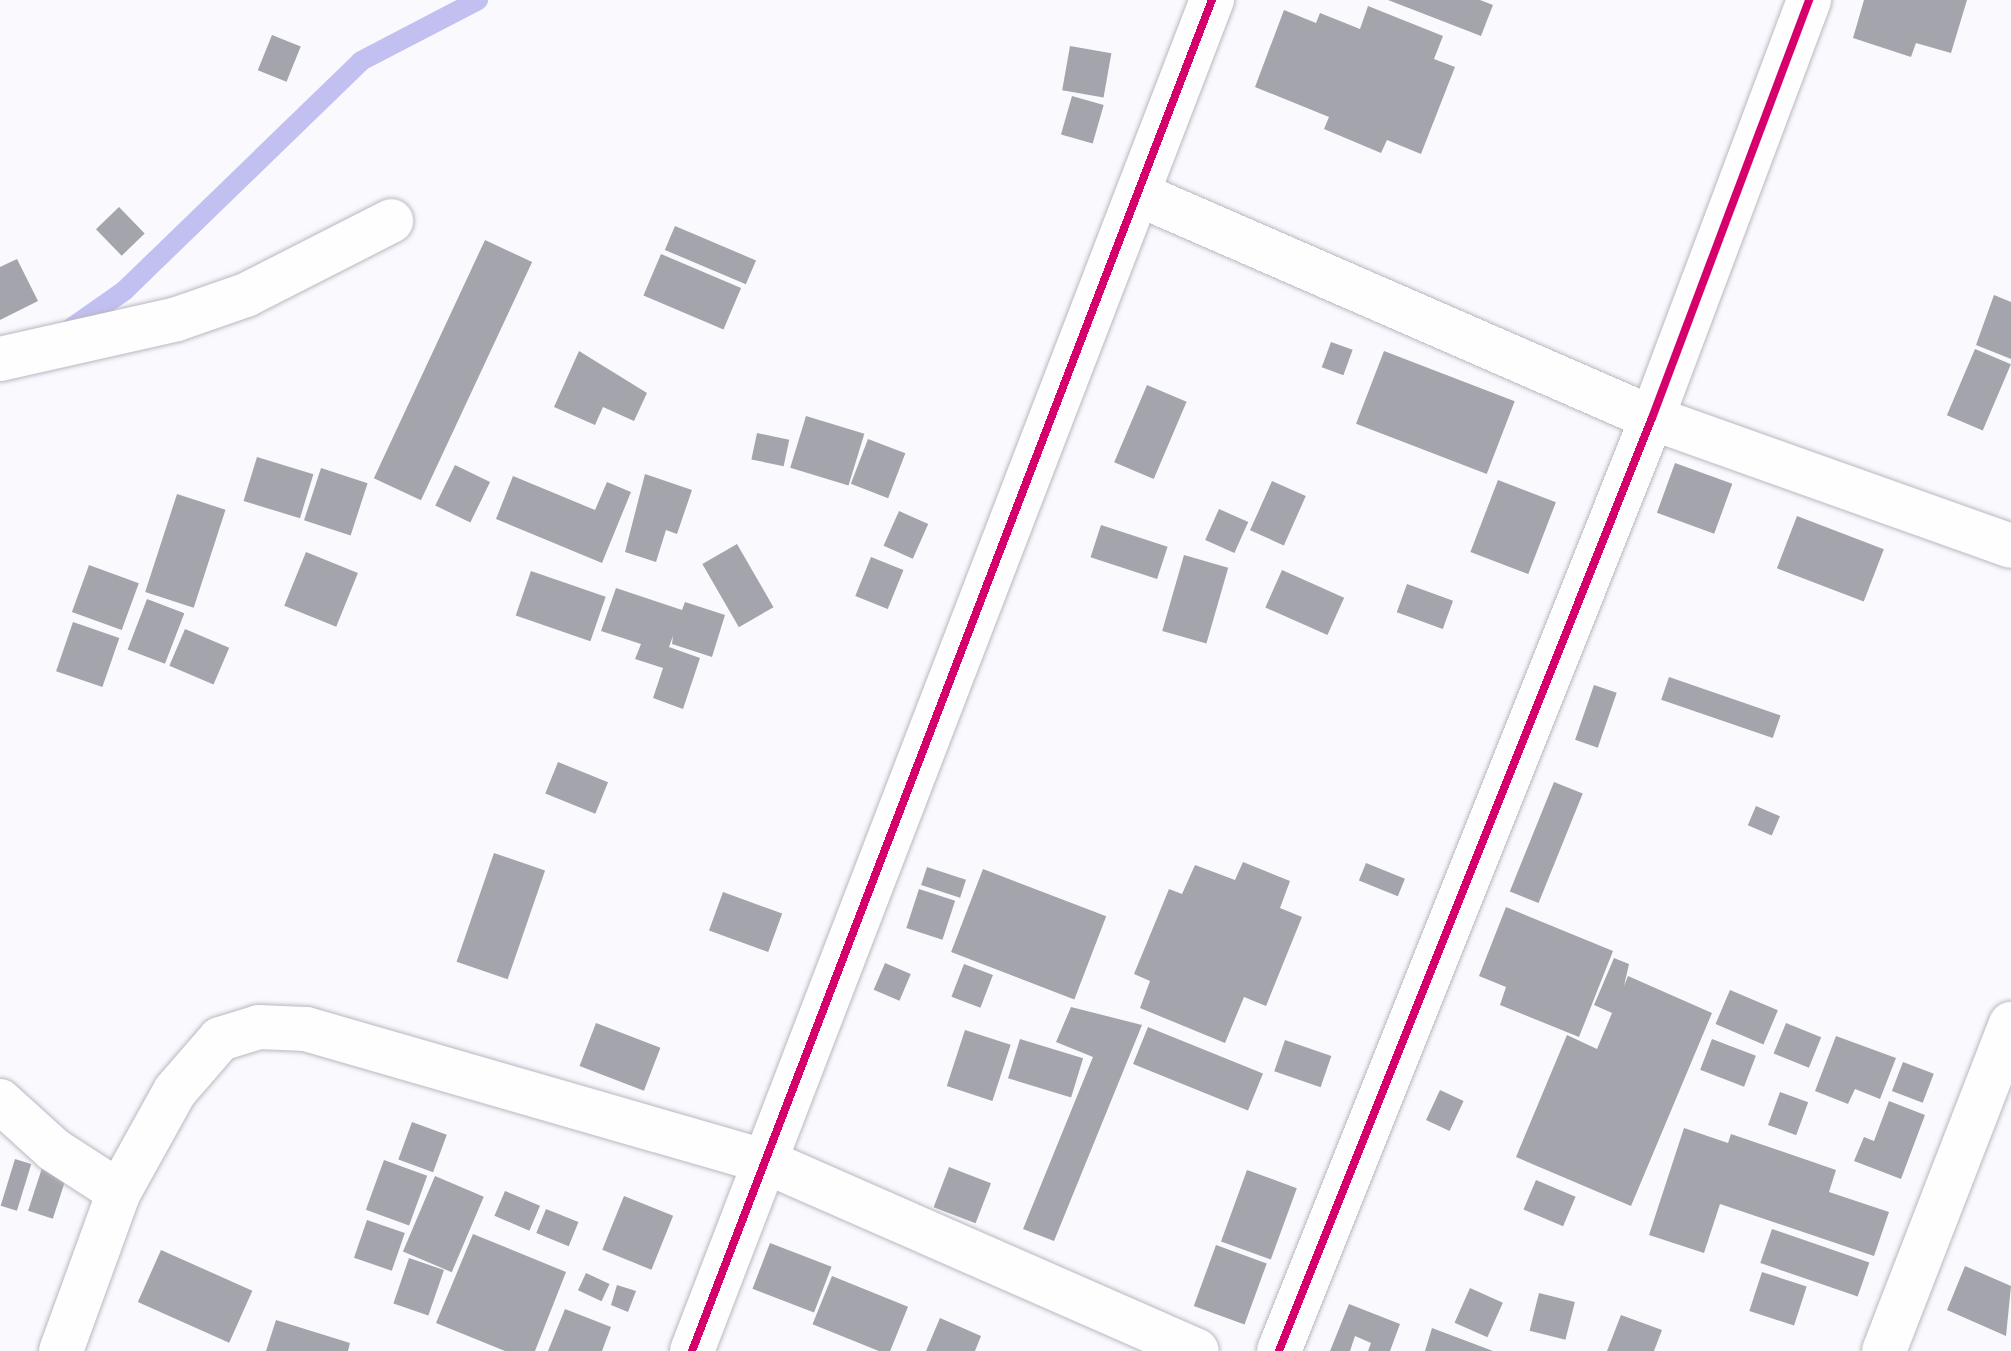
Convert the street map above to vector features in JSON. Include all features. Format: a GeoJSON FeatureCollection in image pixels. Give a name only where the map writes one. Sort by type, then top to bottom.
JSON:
{"type":"FeatureCollection","features":[{"type":"Feature","properties":{"kind":"street"},"geometry":{"type":"LineString","coordinates":[[692,1351],[769,1163],[1212,0]]}},
{"type":"Feature","properties":{"kind":"street"},"geometry":{"type":"LineString","coordinates":[[1279,1351],[1652,418],[1809,0]]}},
{"type":"Feature","properties":{"kind":"street"},"geometry":{"type":"LineString","coordinates":[[1138,194],[1652,418],[2011,546]]}},
{"type":"Feature","properties":{"kind":"street"},"geometry":{"type":"LineString","coordinates":[[0,359],[177,319],[246,295],[391,221]]}},
{"type":"Feature","properties":{"kind":"street"},"geometry":{"type":"LineString","coordinates":[[1884,1351],[2011,1024]]}},
{"type":"Feature","properties":{"kind":"street"},"geometry":{"type":"LineString","coordinates":[[61,1351],[119,1192],[175,1091],[220,1039],[259,1027],[306,1029],[769,1163],[1197,1351]]}},
{"type":"Feature","properties":{"kind":"street"},"geometry":{"type":"LineString","coordinates":[[0,1101],[54,1150],[119,1192]]}},
{"type":"Feature","properties":{"kind":"building"},"geometry":{"type":"Polygon","coordinates":[[[1388,0],[1480,0],[1493,5],[1481,36],[1388,0]]]}},
{"type":"Feature","properties":{"kind":"building"},"geometry":{"type":"Polygon","coordinates":[[[1864,0],[1967,0],[1951,53],[1916,43],[1911,57],[1853,38],[1864,0]]]}},
{"type":"Feature","properties":{"kind":"building"},"geometry":{"type":"Polygon","coordinates":[[[1368,6],[1443,36],[1434,59],[1455,67],[1421,154],[1387,140],[1381,153],[1324,129],[1329,117],[1255,87],[1284,10],[1316,23],[1320,13],[1360,29],[1368,6]]]}},
{"type":"Feature","properties":{"kind":"building"},"geometry":{"type":"Polygon","coordinates":[[[272,35],[301,47],[287,82],[258,70],[272,35]]]}},
{"type":"Feature","properties":{"kind":"building"},"geometry":{"type":"Polygon","coordinates":[[[1070,46],[1111,53],[1104,98],[1062,90],[1070,46]]]}},
{"type":"Feature","properties":{"kind":"building"},"geometry":{"type":"Polygon","coordinates":[[[1072,96],[1104,105],[1093,144],[1061,134],[1072,96]]]}},
{"type":"Feature","properties":{"kind":"building"},"geometry":{"type":"Polygon","coordinates":[[[119,207],[145,234],[122,256],[96,229],[119,207]]]}},
{"type":"Feature","properties":{"kind":"building"},"geometry":{"type":"Polygon","coordinates":[[[675,226],[756,260],[746,284],[665,250],[675,226]]]}},
{"type":"Feature","properties":{"kind":"building"},"geometry":{"type":"Polygon","coordinates":[[[485,240],[532,262],[421,500],[374,478],[485,240]]]}},
{"type":"Feature","properties":{"kind":"building"},"geometry":{"type":"Polygon","coordinates":[[[661,254],[741,288],[724,329],[643,295],[661,254]]]}},
{"type":"Feature","properties":{"kind":"building"},"geometry":{"type":"Polygon","coordinates":[[[17,259],[38,301],[0,320],[0,267],[17,259]]]}},
{"type":"Feature","properties":{"kind":"building"},"geometry":{"type":"Polygon","coordinates":[[[1994,295],[2011,302],[2011,359],[1976,345],[1994,295]]]}},
{"type":"Feature","properties":{"kind":"building"},"geometry":{"type":"Polygon","coordinates":[[[1331,342],[1353,350],[1343,375],[1322,367],[1331,342]]]}},
{"type":"Feature","properties":{"kind":"building"},"geometry":{"type":"Polygon","coordinates":[[[1975,349],[2011,364],[1983,431],[1947,415],[1975,349]]]}},
{"type":"Feature","properties":{"kind":"building"},"geometry":{"type":"Polygon","coordinates":[[[579,351],[647,393],[634,421],[603,407],[595,425],[554,407],[579,351]]]}},
{"type":"Feature","properties":{"kind":"building"},"geometry":{"type":"Polygon","coordinates":[[[1384,351],[1515,401],[1487,474],[1356,424],[1384,351]]]}},
{"type":"Feature","properties":{"kind":"building"},"geometry":{"type":"Polygon","coordinates":[[[1147,385],[1187,402],[1154,479],[1114,462],[1147,385]]]}},
{"type":"Feature","properties":{"kind":"building"},"geometry":{"type":"Polygon","coordinates":[[[806,416],[864,434],[849,485],[790,468],[806,416]]]}},
{"type":"Feature","properties":{"kind":"building"},"geometry":{"type":"Polygon","coordinates":[[[757,433],[789,440],[784,466],[751,459],[757,433]]]}},
{"type":"Feature","properties":{"kind":"building"},"geometry":{"type":"Polygon","coordinates":[[[868,439],[905,453],[888,498],[851,484],[868,439]]]}},
{"type":"Feature","properties":{"kind":"building"},"geometry":{"type":"Polygon","coordinates":[[[257,457],[313,474],[300,518],[244,501],[257,457]]]}},
{"type":"Feature","properties":{"kind":"building"},"geometry":{"type":"Polygon","coordinates":[[[1675,463],[1732,484],[1714,534],[1657,513],[1675,463]]]}},
{"type":"Feature","properties":{"kind":"building"},"geometry":{"type":"Polygon","coordinates":[[[455,465],[490,482],[470,523],[435,505],[455,465]]]}},
{"type":"Feature","properties":{"kind":"building"},"geometry":{"type":"Polygon","coordinates":[[[321,468],[368,483],[351,535],[304,520],[321,468]]]}},
{"type":"Feature","properties":{"kind":"building"},"geometry":{"type":"Polygon","coordinates":[[[645,474],[692,490],[677,534],[666,530],[656,562],[625,552],[645,474]]]}},
{"type":"Feature","properties":{"kind":"building"},"geometry":{"type":"Polygon","coordinates":[[[513,476],[595,510],[607,482],[631,492],[602,563],[496,519],[513,476]]]}},
{"type":"Feature","properties":{"kind":"building"},"geometry":{"type":"Polygon","coordinates":[[[1498,480],[1556,502],[1528,574],[1470,552],[1498,480]]]}},
{"type":"Feature","properties":{"kind":"building"},"geometry":{"type":"Polygon","coordinates":[[[1272,481],[1306,496],[1284,545],[1250,530],[1272,481]]]}},
{"type":"Feature","properties":{"kind":"building"},"geometry":{"type":"Polygon","coordinates":[[[177,494],[226,510],[194,608],[145,592],[177,494]]]}},
{"type":"Feature","properties":{"kind":"building"},"geometry":{"type":"Polygon","coordinates":[[[1219,509],[1248,522],[1234,553],[1205,540],[1219,509]]]}},
{"type":"Feature","properties":{"kind":"building"},"geometry":{"type":"Polygon","coordinates":[[[899,511],[928,524],[913,559],[884,546],[899,511]]]}},
{"type":"Feature","properties":{"kind":"building"},"geometry":{"type":"Polygon","coordinates":[[[1797,516],[1884,549],[1864,602],[1777,568],[1797,516]]]}},
{"type":"Feature","properties":{"kind":"building"},"geometry":{"type":"Polygon","coordinates":[[[1101,525],[1168,547],[1157,579],[1090,557],[1101,525]]]}},
{"type":"Feature","properties":{"kind":"building"},"geometry":{"type":"Polygon","coordinates":[[[737,544],[774,607],[739,627],[702,564],[737,544]]]}},
{"type":"Feature","properties":{"kind":"building"},"geometry":{"type":"Polygon","coordinates":[[[306,552],[358,573],[336,627],[284,606],[306,552]]]}},
{"type":"Feature","properties":{"kind":"building"},"geometry":{"type":"Polygon","coordinates":[[[1184,555],[1228,568],[1206,644],[1162,631],[1184,555]]]}},
{"type":"Feature","properties":{"kind":"building"},"geometry":{"type":"Polygon","coordinates":[[[871,557],[903,570],[888,609],[855,596],[871,557]]]}},
{"type":"Feature","properties":{"kind":"building"},"geometry":{"type":"Polygon","coordinates":[[[89,565],[139,583],[122,630],[72,612],[89,565]]]}},
{"type":"Feature","properties":{"kind":"building"},"geometry":{"type":"Polygon","coordinates":[[[1282,570],[1344,598],[1327,635],[1265,607],[1282,570]]]}},
{"type":"Feature","properties":{"kind":"building"},"geometry":{"type":"Polygon","coordinates":[[[531,571],[606,597],[590,641],[516,615],[531,571]]]}},
{"type":"Feature","properties":{"kind":"building"},"geometry":{"type":"Polygon","coordinates":[[[1407,584],[1453,601],[1443,629],[1397,612],[1407,584]]]}},
{"type":"Feature","properties":{"kind":"building"},"geometry":{"type":"Polygon","coordinates":[[[616,588],[682,610],[685,602],[725,615],[712,657],[672,644],[673,636],[669,647],[700,658],[683,709],[653,698],[663,668],[635,659],[641,644],[601,631],[616,588]]]}},
{"type":"Feature","properties":{"kind":"building"},"geometry":{"type":"Polygon","coordinates":[[[147,599],[184,613],[165,664],[128,649],[147,599]]]}},
{"type":"Feature","properties":{"kind":"building"},"geometry":{"type":"Polygon","coordinates":[[[73,622],[119,638],[102,687],[56,671],[73,622]]]}},
{"type":"Feature","properties":{"kind":"building"},"geometry":{"type":"Polygon","coordinates":[[[185,629],[229,648],[214,685],[169,666],[185,629]]]}},
{"type":"Feature","properties":{"kind":"building"},"geometry":{"type":"Polygon","coordinates":[[[1669,677],[1781,715],[1773,738],[1661,700],[1669,677]]]}},
{"type":"Feature","properties":{"kind":"building"},"geometry":{"type":"Polygon","coordinates":[[[1594,685],[1617,693],[1598,748],[1575,740],[1594,685]]]}},
{"type":"Feature","properties":{"kind":"building"},"geometry":{"type":"Polygon","coordinates":[[[558,762],[608,782],[595,814],[545,794],[558,762]]]}},
{"type":"Feature","properties":{"kind":"building"},"geometry":{"type":"Polygon","coordinates":[[[1554,782],[1583,794],[1539,903],[1510,891],[1554,782]]]}},
{"type":"Feature","properties":{"kind":"building"},"geometry":{"type":"Polygon","coordinates":[[[1756,806],[1780,816],[1772,835],[1748,825],[1756,806]]]}},
{"type":"Feature","properties":{"kind":"building"},"geometry":{"type":"Polygon","coordinates":[[[494,853],[545,871],[508,979],[457,962],[494,853]]]}},
{"type":"Feature","properties":{"kind":"building"},"geometry":{"type":"Polygon","coordinates":[[[1243,862],[1290,881],[1280,908],[1302,917],[1266,1006],[1244,997],[1225,1043],[1140,1008],[1150,981],[1134,974],[1169,889],[1182,894],[1195,865],[1235,880],[1243,862]]]}},
{"type":"Feature","properties":{"kind":"building"},"geometry":{"type":"Polygon","coordinates":[[[1366,863],[1405,879],[1398,896],[1359,881],[1366,863]]]}},
{"type":"Feature","properties":{"kind":"building"},"geometry":{"type":"Polygon","coordinates":[[[927,867],[966,880],[960,898],[921,885],[927,867]]]}},
{"type":"Feature","properties":{"kind":"building"},"geometry":{"type":"Polygon","coordinates":[[[983,869],[1106,916],[1074,999],[951,952],[983,869]]]}},
{"type":"Feature","properties":{"kind":"building"},"geometry":{"type":"Polygon","coordinates":[[[919,889],[955,901],[942,940],[906,928],[919,889]]]}},
{"type":"Feature","properties":{"kind":"building"},"geometry":{"type":"Polygon","coordinates":[[[723,892],[782,914],[768,952],[709,931],[723,892]]]}},
{"type":"Feature","properties":{"kind":"building"},"geometry":{"type":"Polygon","coordinates":[[[1506,907],[1613,951],[1579,1037],[1500,1005],[1506,987],[1479,976],[1506,907]]]}},
{"type":"Feature","properties":{"kind":"building"},"geometry":{"type":"Polygon","coordinates":[[[1614,958],[1629,964],[1624,986],[1628,976],[1712,1013],[1631,1206],[1516,1157],[1567,1035],[1597,1049],[1612,1013],[1594,1005],[1614,958]]]}},
{"type":"Feature","properties":{"kind":"building"},"geometry":{"type":"Polygon","coordinates":[[[885,963],[911,974],[899,1001],[874,990],[885,963]]]}},
{"type":"Feature","properties":{"kind":"building"},"geometry":{"type":"Polygon","coordinates":[[[964,964],[993,975],[980,1008],[951,997],[964,964]]]}},
{"type":"Feature","properties":{"kind":"building"},"geometry":{"type":"Polygon","coordinates":[[[1730,990],[1778,1010],[1763,1044],[1716,1024],[1730,990]]]}},
{"type":"Feature","properties":{"kind":"building"},"geometry":{"type":"Polygon","coordinates":[[[1071,1007],[1142,1025],[1054,1241],[1023,1229],[1093,1057],[1056,1042],[1071,1007]]]}},
{"type":"Feature","properties":{"kind":"building"},"geometry":{"type":"Polygon","coordinates":[[[596,1023],[660,1048],[644,1091],[580,1066],[596,1023]]]}},
{"type":"Feature","properties":{"kind":"building"},"geometry":{"type":"Polygon","coordinates":[[[1786,1023],[1821,1037],[1809,1068],[1774,1054],[1786,1023]]]}},
{"type":"Feature","properties":{"kind":"building"},"geometry":{"type":"Polygon","coordinates":[[[1148,1027],[1263,1073],[1248,1111],[1133,1064],[1148,1027]]]}},
{"type":"Feature","properties":{"kind":"building"},"geometry":{"type":"Polygon","coordinates":[[[965,1030],[1011,1045],[992,1101],[947,1086],[965,1030]]]}},
{"type":"Feature","properties":{"kind":"building"},"geometry":{"type":"Polygon","coordinates":[[[1836,1036],[1896,1058],[1880,1099],[1855,1089],[1848,1104],[1815,1091],[1836,1036]]]}},
{"type":"Feature","properties":{"kind":"building"},"geometry":{"type":"Polygon","coordinates":[[[1020,1039],[1083,1058],[1071,1098],[1008,1078],[1020,1039]]]}},
{"type":"Feature","properties":{"kind":"building"},"geometry":{"type":"Polygon","coordinates":[[[1712,1039],[1756,1056],[1744,1087],[1700,1070],[1712,1039]]]}},
{"type":"Feature","properties":{"kind":"building"},"geometry":{"type":"Polygon","coordinates":[[[1285,1040],[1331,1056],[1321,1087],[1274,1071],[1285,1040]]]}},
{"type":"Feature","properties":{"kind":"building"},"geometry":{"type":"Polygon","coordinates":[[[1903,1062],[1934,1074],[1923,1103],[1892,1091],[1903,1062]]]}},
{"type":"Feature","properties":{"kind":"building"},"geometry":{"type":"Polygon","coordinates":[[[1440,1090],[1464,1101],[1450,1131],[1426,1120],[1440,1090]]]}},
{"type":"Feature","properties":{"kind":"building"},"geometry":{"type":"Polygon","coordinates":[[[1780,1092],[1808,1102],[1796,1135],[1768,1125],[1780,1092]]]}},
{"type":"Feature","properties":{"kind":"building"},"geometry":{"type":"Polygon","coordinates":[[[1889,1101],[1925,1115],[1901,1179],[1854,1161],[1864,1137],[1874,1141],[1889,1101]]]}},
{"type":"Feature","properties":{"kind":"building"},"geometry":{"type":"Polygon","coordinates":[[[412,1122],[447,1135],[433,1172],[398,1160],[412,1122]]]}},
{"type":"Feature","properties":{"kind":"building"},"geometry":{"type":"Polygon","coordinates":[[[1684,1128],[1728,1143],[1731,1134],[1836,1170],[1829,1192],[1889,1212],[1874,1256],[1720,1204],[1704,1253],[1649,1235],[1684,1128]]]}},
{"type":"Feature","properties":{"kind":"building"},"geometry":{"type":"Polygon","coordinates":[[[15,1159],[31,1164],[17,1211],[1,1206],[15,1159]]]}},
{"type":"Feature","properties":{"kind":"building"},"geometry":{"type":"Polygon","coordinates":[[[384,1160],[427,1176],[409,1226],[366,1210],[384,1160]]]}},
{"type":"Feature","properties":{"kind":"building"},"geometry":{"type":"Polygon","coordinates":[[[949,1167],[991,1183],[976,1223],[934,1207],[949,1167]]]}},
{"type":"Feature","properties":{"kind":"building"},"geometry":{"type":"Polygon","coordinates":[[[42,1168],[67,1176],[53,1219],[28,1211],[42,1168]]]}},
{"type":"Feature","properties":{"kind":"building"},"geometry":{"type":"Polygon","coordinates":[[[1247,1170],[1297,1188],[1271,1260],[1221,1241],[1247,1170]]]}},
{"type":"Feature","properties":{"kind":"building"},"geometry":{"type":"Polygon","coordinates":[[[435,1176],[484,1197],[452,1272],[403,1251],[435,1176]]]}},
{"type":"Feature","properties":{"kind":"building"},"geometry":{"type":"Polygon","coordinates":[[[1536,1180],[1576,1197],[1563,1226],[1523,1209],[1536,1180]]]}},
{"type":"Feature","properties":{"kind":"building"},"geometry":{"type":"Polygon","coordinates":[[[505,1191],[540,1206],[529,1231],[494,1216],[505,1191]]]}},
{"type":"Feature","properties":{"kind":"building"},"geometry":{"type":"Polygon","coordinates":[[[624,1196],[673,1216],[651,1270],[602,1250],[624,1196]]]}},
{"type":"Feature","properties":{"kind":"building"},"geometry":{"type":"Polygon","coordinates":[[[546,1209],[578,1222],[569,1246],[536,1233],[546,1209]]]}},
{"type":"Feature","properties":{"kind":"building"},"geometry":{"type":"Polygon","coordinates":[[[367,1220],[405,1233],[392,1271],[354,1258],[367,1220]]]}},
{"type":"Feature","properties":{"kind":"building"},"geometry":{"type":"Polygon","coordinates":[[[1772,1229],[1869,1263],[1858,1297],[1760,1263],[1772,1229]]]}},
{"type":"Feature","properties":{"kind":"building"},"geometry":{"type":"Polygon","coordinates":[[[473,1234],[566,1272],[535,1351],[505,1351],[436,1323],[473,1234]]]}},
{"type":"Feature","properties":{"kind":"building"},"geometry":{"type":"Polygon","coordinates":[[[770,1243],[832,1267],[814,1312],[752,1289],[770,1243]]]}},
{"type":"Feature","properties":{"kind":"building"},"geometry":{"type":"Polygon","coordinates":[[[1216,1245],[1267,1263],[1245,1325],[1194,1306],[1216,1245]]]}},
{"type":"Feature","properties":{"kind":"building"},"geometry":{"type":"Polygon","coordinates":[[[161,1250],[252,1291],[229,1343],[138,1302],[161,1250]]]}},
{"type":"Feature","properties":{"kind":"building"},"geometry":{"type":"Polygon","coordinates":[[[409,1258],[444,1270],[428,1315],[393,1303],[409,1258]]]}},
{"type":"Feature","properties":{"kind":"building"},"geometry":{"type":"Polygon","coordinates":[[[1965,1266],[2011,1286],[2006,1336],[1947,1310],[1965,1266]]]}},
{"type":"Feature","properties":{"kind":"building"},"geometry":{"type":"Polygon","coordinates":[[[1762,1272],[1807,1287],[1794,1326],[1749,1311],[1762,1272]]]}},
{"type":"Feature","properties":{"kind":"building"},"geometry":{"type":"Polygon","coordinates":[[[586,1273],[610,1284],[602,1301],[578,1290],[586,1273]]]}},
{"type":"Feature","properties":{"kind":"building"},"geometry":{"type":"Polygon","coordinates":[[[832,1276],[908,1307],[890,1351],[879,1351],[813,1324],[832,1276]]]}},
{"type":"Feature","properties":{"kind":"building"},"geometry":{"type":"Polygon","coordinates":[[[617,1285],[636,1291],[628,1312],[611,1305],[617,1285]]]}},
{"type":"Feature","properties":{"kind":"building"},"geometry":{"type":"Polygon","coordinates":[[[1470,1288],[1503,1303],[1487,1337],[1455,1323],[1470,1288]]]}},
{"type":"Feature","properties":{"kind":"building"},"geometry":{"type":"Polygon","coordinates":[[[1539,1293],[1575,1302],[1565,1340],[1530,1331],[1539,1293]]]}},
{"type":"Feature","properties":{"kind":"building"},"geometry":{"type":"Polygon","coordinates":[[[1349,1304],[1400,1324],[1390,1351],[1368,1351],[1371,1343],[1355,1336],[1350,1351],[1330,1351],[1349,1304]]]}},
{"type":"Feature","properties":{"kind":"building"},"geometry":{"type":"Polygon","coordinates":[[[565,1309],[611,1327],[602,1351],[548,1351],[565,1309]]]}},
{"type":"Feature","properties":{"kind":"building"},"geometry":{"type":"Polygon","coordinates":[[[1621,1315],[1662,1330],[1654,1351],[1607,1351],[1621,1315]]]}},
{"type":"Feature","properties":{"kind":"building"},"geometry":{"type":"Polygon","coordinates":[[[940,1318],[981,1336],[975,1351],[926,1351],[940,1318]]]}},
{"type":"Feature","properties":{"kind":"building"},"geometry":{"type":"Polygon","coordinates":[[[276,1320],[350,1343],[348,1351],[266,1351],[276,1320]]]}},
{"type":"Feature","properties":{"kind":"building"},"geometry":{"type":"Polygon","coordinates":[[[1432,1328],[1493,1351],[1425,1351],[1432,1328]]]}},
{"type":"Feature","properties":{"kind":"waterway"},"geometry":{"type":"LineString","coordinates":[[67,331],[124,291],[361,61],[478,0]]}},
{"type":"Feature","properties":{"kind":"cycle path"},"geometry":{"type":"LineString","coordinates":[[692,1351],[1212,0]]}},
{"type":"Feature","properties":{"kind":"cycle path"},"geometry":{"type":"LineString","coordinates":[[1279,1351],[1652,418],[1809,0]]}}]}
